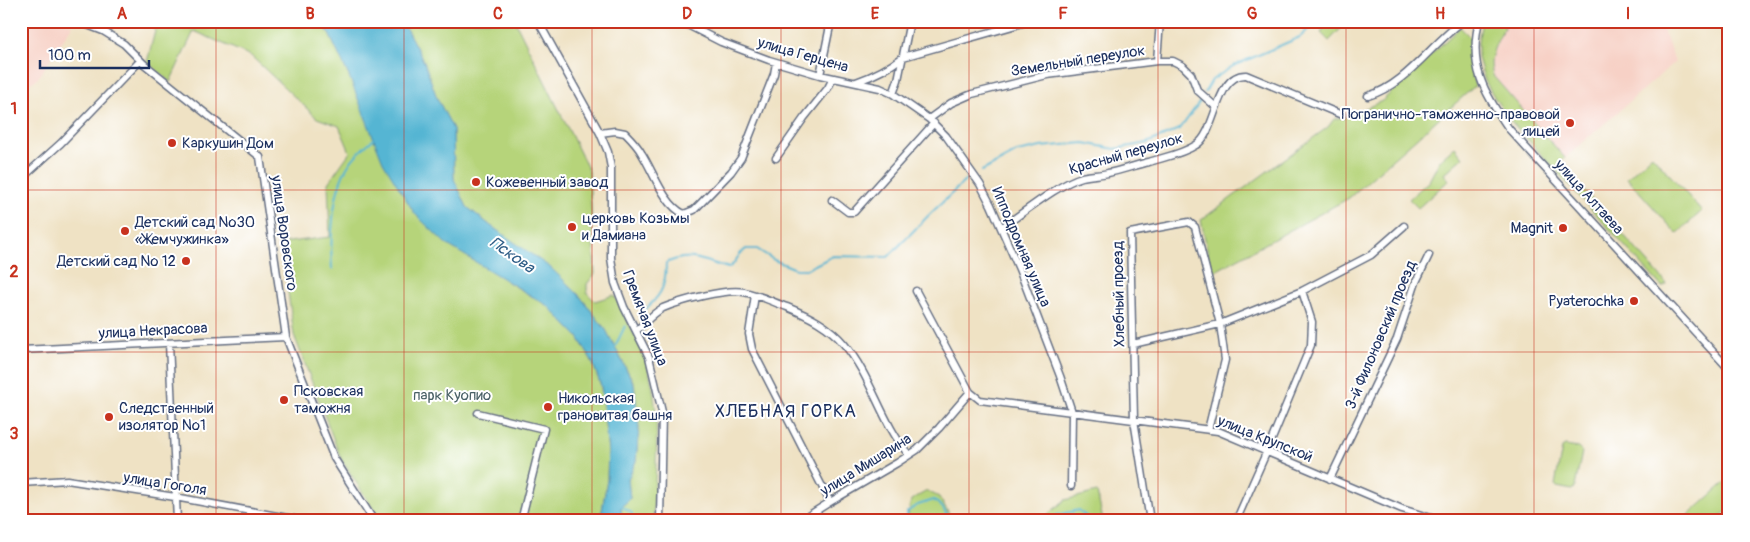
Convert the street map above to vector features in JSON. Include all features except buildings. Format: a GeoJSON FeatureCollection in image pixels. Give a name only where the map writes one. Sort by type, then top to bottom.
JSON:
{"type":"FeatureCollection","features":[{"type":"Feature","properties":{"kind":"street","name":"улица Воровского"},"geometry":{"type":"LineString","coordinates":[[78,21],[103,31],[124,44],[140,61],[260,157],[286,337],[334,458],[374,521]]}},
{"type":"Feature","properties":{"kind":"street","name":"Гремячая улица"},"geometry":{"type":"LineString","coordinates":[[538,21],[600,133],[612,168],[611,258],[615,283],[624,307],[650,357],[662,412],[660,521]]}},
{"type":"Feature","properties":{"kind":"street","name":"улица Герцена"},"geometry":{"type":"LineString","coordinates":[[680,21],[721,42],[776,63],[880,88],[893,94]]}},
{"type":"Feature","properties":{"kind":"street"},"geometry":{"type":"LineString","coordinates":[[820,74],[830,21]]}},
{"type":"Feature","properties":{"kind":"street"},"geometry":{"type":"LineString","coordinates":[[893,94],[898,80],[910,21]]}},
{"type":"Feature","properties":{"kind":"street"},"geometry":{"type":"LineString","coordinates":[[854,82],[876,73],[903,57],[1030,21]]}},
{"type":"Feature","properties":{"kind":"street"},"geometry":{"type":"LineString","coordinates":[[1157,60],[1160,21]]}},
{"type":"Feature","properties":{"kind":"street"},"geometry":{"type":"LineString","coordinates":[[1368,96],[1383,91],[1395,82],[1463,21]]}},
{"type":"Feature","properties":{"kind":"street","name":"улица Алтаева"},"geometry":{"type":"LineString","coordinates":[[1479,21],[1475,56],[1479,76],[1491,103],[1509,129],[1729,369]]}},
{"type":"Feature","properties":{"kind":"street","name":"Земельный переулок"},"geometry":{"type":"LineString","coordinates":[[832,200],[846,211],[854,212],[932,121],[951,103],[972,94],[1047,75],[1157,60],[1173,61],[1183,66],[1190,74],[1197,90],[1216,107]]}},
{"type":"Feature","properties":{"kind":"street"},"geometry":{"type":"LineString","coordinates":[[21,179],[62,143],[140,61]]}},
{"type":"Feature","properties":{"kind":"street"},"geometry":{"type":"LineString","coordinates":[[600,133],[615,131],[625,133],[642,153],[656,180],[675,208],[684,214],[689,213],[731,172],[741,158],[774,74],[776,63]]}},
{"type":"Feature","properties":{"kind":"street","name":"Красный переулок"},"geometry":{"type":"LineString","coordinates":[[1001,228],[1064,186],[1081,177],[1115,171],[1183,152],[1198,144],[1206,132],[1216,107],[1232,80],[1238,76],[1246,75],[1342,115]]}},
{"type":"Feature","properties":{"kind":"street"},"geometry":{"type":"LineString","coordinates":[[776,158],[828,88],[833,78]]}},
{"type":"Feature","properties":{"kind":"street","name":"Ипподромная улица"},"geometry":{"type":"LineString","coordinates":[[893,94],[932,121],[946,136],[980,184],[1001,228],[1023,278],[1072,412],[1071,486]]}},
{"type":"Feature","properties":{"kind":"street","name":"Хлебный проезд"},"geometry":{"type":"LineString","coordinates":[[1150,521],[1134,420],[1130,233],[1189,222],[1195,227],[1220,324]]}},
{"type":"Feature","properties":{"kind":"street"},"geometry":{"type":"LineString","coordinates":[[1132,344],[1220,324],[1302,291],[1371,255],[1404,226]]}},
{"type":"Feature","properties":{"kind":"street","name":"3-й Филоновский проезд"},"geometry":{"type":"LineString","coordinates":[[1330,479],[1397,338],[1416,282],[1430,254]]}},
{"type":"Feature","properties":{"kind":"street"},"geometry":{"type":"LineString","coordinates":[[636,328],[662,309],[698,298],[732,291],[756,295],[799,312],[816,320],[844,344],[855,360],[899,444],[909,455]]}},
{"type":"Feature","properties":{"kind":"street"},"geometry":{"type":"LineString","coordinates":[[916,291],[970,392],[980,400],[1072,412]]}},
{"type":"Feature","properties":{"kind":"street"},"geometry":{"type":"LineString","coordinates":[[1236,521],[1311,345],[1312,322],[1302,291]]}},
{"type":"Feature","properties":{"kind":"street"},"geometry":{"type":"LineString","coordinates":[[756,295],[749,334],[752,349],[830,502]]}},
{"type":"Feature","properties":{"kind":"street"},"geometry":{"type":"LineString","coordinates":[[1208,430],[1225,360],[1220,324]]}},
{"type":"Feature","properties":{"kind":"street","name":"улица Некрасова"},"geometry":{"type":"LineString","coordinates":[[21,350],[286,337]]}},
{"type":"Feature","properties":{"kind":"street"},"geometry":{"type":"LineString","coordinates":[[169,343],[177,521]]}},
{"type":"Feature","properties":{"kind":"street","name":"улица Мишарина"},"geometry":{"type":"LineString","coordinates":[[800,521],[909,455],[939,428],[970,392]]}},
{"type":"Feature","properties":{"kind":"street","name":"улица Крупской"},"geometry":{"type":"LineString","coordinates":[[1072,412],[1218,431],[1402,509],[1442,521]]}},
{"type":"Feature","properties":{"kind":"street"},"geometry":{"type":"LineString","coordinates":[[478,413],[544,429],[521,521]]}},
{"type":"Feature","properties":{"kind":"street","name":"улица Гоголя"},"geometry":{"type":"LineString","coordinates":[[21,483],[67,480],[175,497],[304,521]]}},
{"type":"Feature","properties":{"kind":"shaded area"},"geometry":{"type":"Polygon","coordinates":[[[21,21],[61,21],[73,25],[38,78],[21,90],[21,21]]]}},
{"type":"Feature","properties":{"kind":"shaded area","name":"Погранично-таможенно-правовой лицей"},"geometry":{"type":"Polygon","coordinates":[[[1507,21],[1660,21],[1675,62],[1565,158],[1494,78],[1490,69],[1490,60],[1507,21]]]}},
{"type":"Feature","properties":{"kind":"green space","name":"парк Куопио"},"geometry":{"type":"Polygon","coordinates":[[[147,21],[323,21],[349,76],[508,282],[548,306],[578,337],[592,361],[601,386],[608,452],[607,480],[602,511],[597,521],[381,521],[341,459],[294,335],[281,243],[330,237],[328,183],[350,152],[339,126],[317,118],[251,56],[194,31],[170,82],[147,62],[155,31],[147,21]]]}},
{"type":"Feature","properties":{"kind":"green space"},"geometry":{"type":"Polygon","coordinates":[[[402,21],[515,21],[589,171],[595,274],[587,284],[587,293],[595,301],[614,295],[643,354],[650,373],[654,394],[657,436],[653,521],[622,521],[621,506],[630,499],[628,479],[636,461],[639,428],[634,383],[606,330],[579,295],[550,268],[467,207],[454,180],[453,129],[437,98],[424,62],[402,21]]]}},
{"type":"Feature","properties":{"kind":"green space"},"geometry":{"type":"Polygon","coordinates":[[[1324,21],[1348,21],[1329,41],[1321,33],[1324,21]]]}},
{"type":"Feature","properties":{"kind":"green space"},"geometry":{"type":"Polygon","coordinates":[[[1482,21],[1507,21],[1492,56],[1491,62],[1494,77],[1565,158],[1560,163],[1667,284],[1662,287],[1510,120],[1485,81],[1478,58],[1478,42],[1482,21]]]}},
{"type":"Feature","properties":{"kind":"green space"},"geometry":{"type":"Polygon","coordinates":[[[1460,27],[1470,37],[1468,58],[1475,86],[1349,198],[1212,273],[1201,220],[1328,127],[1334,119],[1350,115],[1382,101],[1460,27]]]}},
{"type":"Feature","properties":{"kind":"green space"},"geometry":{"type":"Polygon","coordinates":[[[1455,147],[1463,157],[1444,174],[1449,180],[1418,208],[1409,199],[1429,181],[1440,160],[1455,147]]]}},
{"type":"Feature","properties":{"kind":"green space"},"geometry":{"type":"Polygon","coordinates":[[[1652,155],[1702,211],[1677,234],[1627,178],[1652,155]]]}},
{"type":"Feature","properties":{"kind":"green space"},"geometry":{"type":"Polygon","coordinates":[[[1565,446],[1578,448],[1582,452],[1575,487],[1572,490],[1555,485],[1562,448],[1565,446]]]}},
{"type":"Feature","properties":{"kind":"green space"},"geometry":{"type":"Polygon","coordinates":[[[1729,479],[1729,509],[1716,521],[1682,521],[1729,479]]]}},
{"type":"Feature","properties":{"kind":"green space"},"geometry":{"type":"Polygon","coordinates":[[[927,491],[939,497],[956,521],[907,521],[911,500],[927,491]]]}},
{"type":"Feature","properties":{"kind":"green space"},"geometry":{"type":"Polygon","coordinates":[[[1097,492],[1103,521],[1040,521],[1065,500],[1097,492]]]}},
{"type":"Feature","properties":{"kind":"water","name":"Пскова"},"geometry":{"type":"Polygon","coordinates":[[[323,21],[402,21],[424,62],[437,98],[453,129],[454,179],[467,207],[551,268],[579,295],[606,330],[634,384],[639,428],[636,461],[628,479],[630,499],[621,507],[622,521],[597,521],[602,511],[607,480],[608,452],[601,386],[592,361],[578,337],[548,306],[446,244],[415,214],[383,162],[349,76],[323,21]]]}},
{"type":"Feature","properties":{"kind":"waterway"},"geometry":{"type":"LineString","coordinates":[[1205,92],[1212,80],[1233,66],[1300,37],[1317,21]]}},
{"type":"Feature","properties":{"kind":"waterway"},"geometry":{"type":"LineString","coordinates":[[982,171],[1017,152],[1041,147],[1084,143],[1115,149],[1147,143],[1180,129],[1201,100]]}},
{"type":"Feature","properties":{"kind":"waterway"},"geometry":{"type":"LineString","coordinates":[[332,269],[333,216],[338,189],[351,162],[375,138]]}},
{"type":"Feature","properties":{"kind":"waterway"},"geometry":{"type":"LineString","coordinates":[[640,314],[660,292],[665,280],[666,263],[683,258],[698,259],[729,268],[746,249],[757,249],[774,260],[796,269],[807,269],[833,256],[888,257],[968,178]]}},
{"type":"Feature","properties":{"kind":"waterway"},"geometry":{"type":"LineString","coordinates":[[614,349],[625,326]]}},
{"type":"Feature","properties":{"kind":"waterway"},"geometry":{"type":"LineString","coordinates":[[908,521],[907,512],[918,505],[934,500],[943,508],[950,521]]}},
{"type":"Feature","properties":{"kind":"waterway"},"geometry":{"type":"LineString","coordinates":[[621,506],[632,513],[631,521]]}},
{"type":"Feature","properties":{"kind":"waterway"},"geometry":{"type":"LineString","coordinates":[[1051,521],[1057,515],[1079,510],[1091,521]]}},
{"type":"Feature","properties":{"kind":"place","name":"Погранично-таможенно-правовой лицей"},"geometry":{"type":"Point","coordinates":[1570,123]}},
{"type":"Feature","properties":{"kind":"place","name":"Каркушин Дом"},"geometry":{"type":"Point","coordinates":[172,143]}},
{"type":"Feature","properties":{"kind":"place","name":"Кожевенный завод"},"geometry":{"type":"Point","coordinates":[476,182]}},
{"type":"Feature","properties":{"kind":"place","name":"церковь Козьмы и Дамиана"},"geometry":{"type":"Point","coordinates":[572,227]}},
{"type":"Feature","properties":{"kind":"place","name":"Magnit"},"geometry":{"type":"Point","coordinates":[1563,228]}},
{"type":"Feature","properties":{"kind":"place","name":"Детский сад №30 «Жемчужинка»"},"geometry":{"type":"Point","coordinates":[125,231]}},
{"type":"Feature","properties":{"kind":"place","name":"Детский сад № 12"},"geometry":{"type":"Point","coordinates":[186,261]}},
{"type":"Feature","properties":{"kind":"place","name":"Pyaterochka"},"geometry":{"type":"Point","coordinates":[1634,301]}},
{"type":"Feature","properties":{"kind":"place","name":"Псковская таможня"},"geometry":{"type":"Point","coordinates":[284,400]}},
{"type":"Feature","properties":{"kind":"place","name":"Никольская грановитая башня"},"geometry":{"type":"Point","coordinates":[548,407]}},
{"type":"Feature","properties":{"kind":"place","name":"Следственный изолятор №1"},"geometry":{"type":"Point","coordinates":[109,417]}},
{"type":"Feature","properties":{"kind":"district","name":"ХЛЕБНАЯ ГОРКА"},"geometry":{"type":"Point","coordinates":[786,411]}}]}
